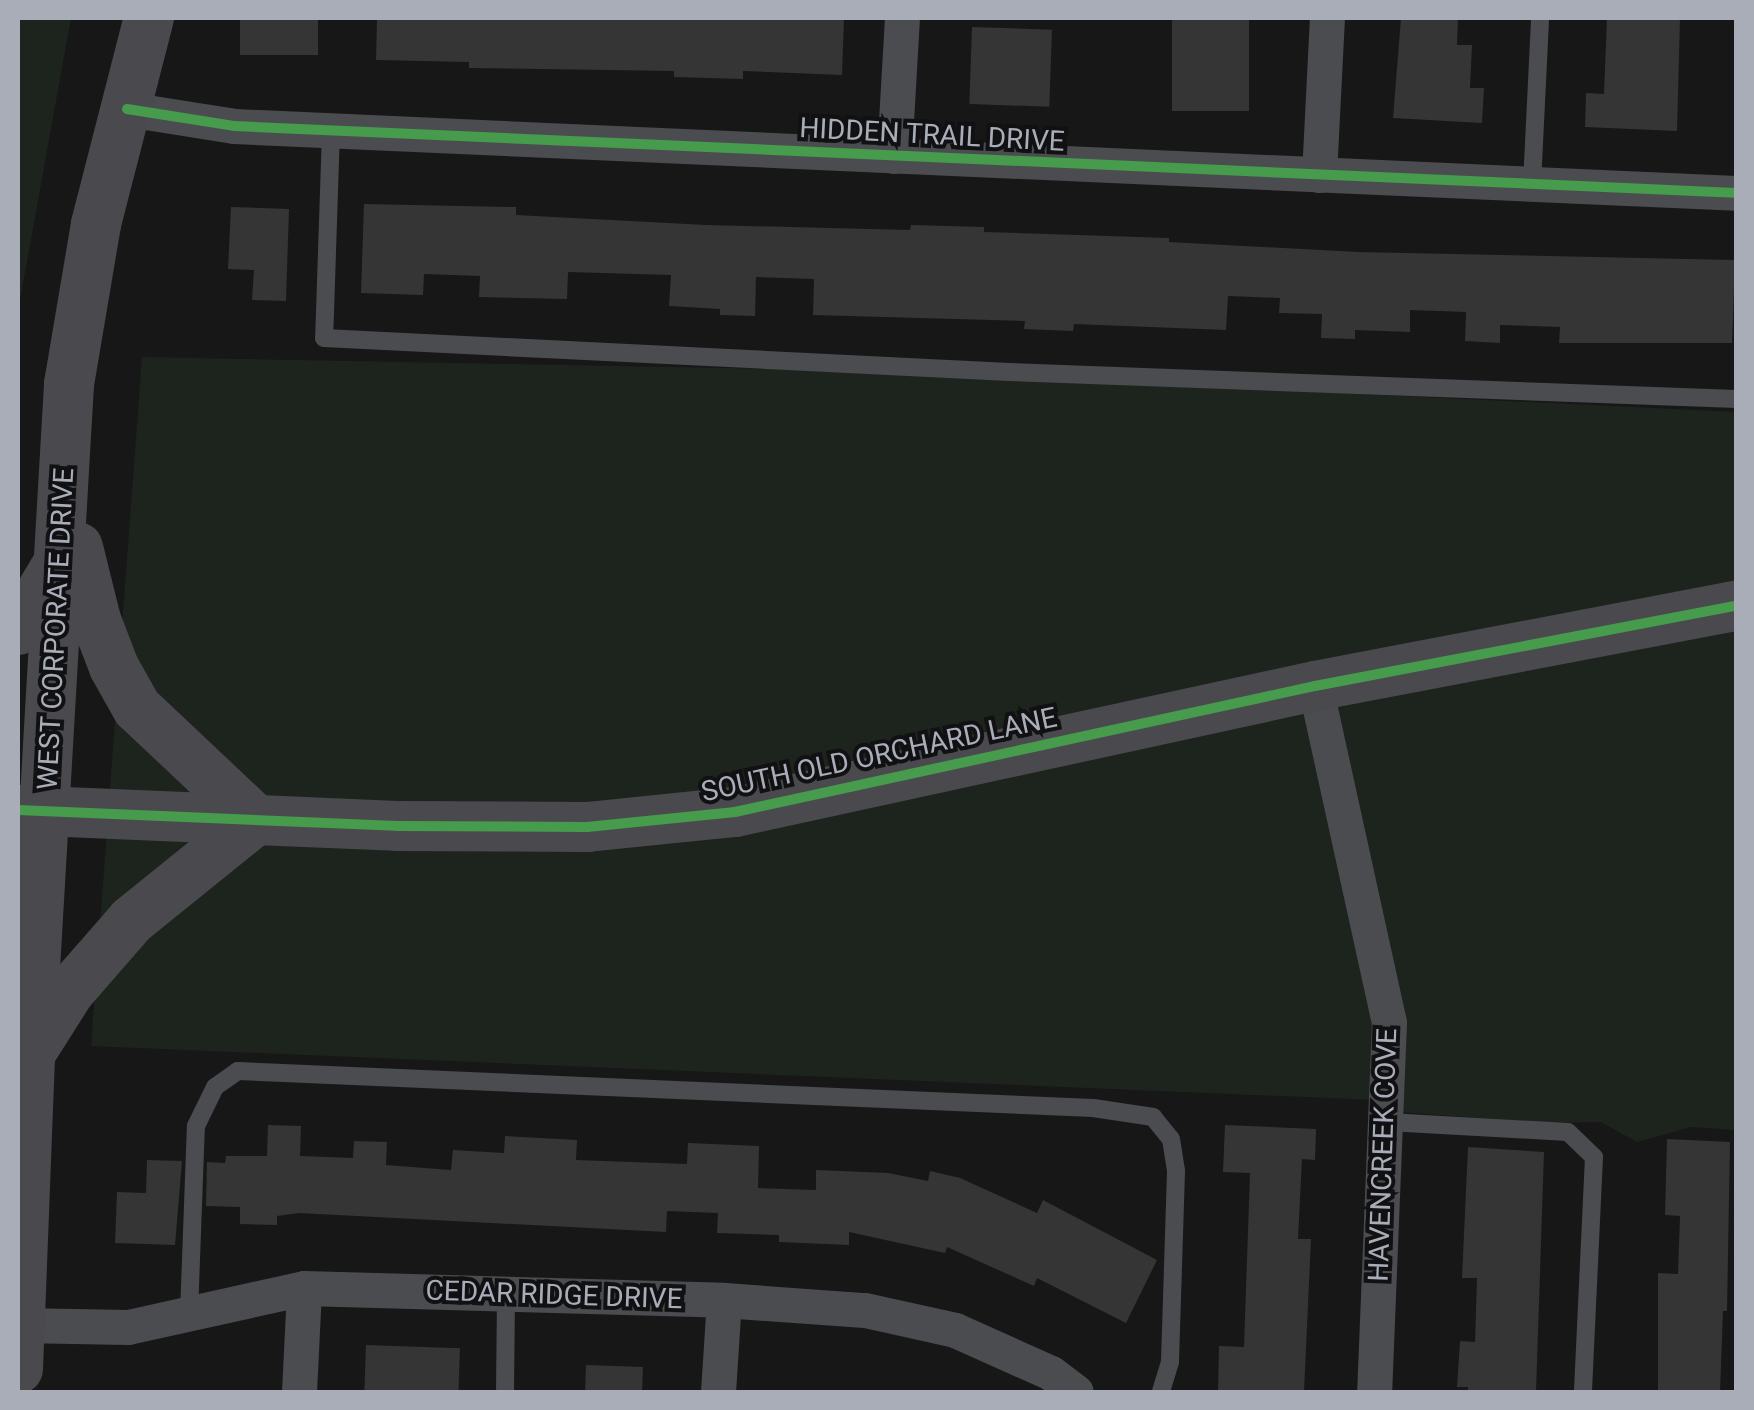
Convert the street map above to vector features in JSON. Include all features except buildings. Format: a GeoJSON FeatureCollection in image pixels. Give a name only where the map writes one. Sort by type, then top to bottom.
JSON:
{"type":"FeatureCollection","features":[{"type":"Feature","properties":{"kind":"street","name":"WEST CORPORATE DRIVE"},"geometry":{"type":"LineString","coordinates":[[18,1340],[32,810],[62,556],[70,384],[96,224],[149,18]]}},
{"type":"Feature","properties":{"kind":"street"},"geometry":{"type":"LineString","coordinates":[[894,156],[902,18]]}},
{"type":"Feature","properties":{"kind":"street"},"geometry":{"type":"LineString","coordinates":[[1319,175],[1327,18]]}},
{"type":"Feature","properties":{"kind":"street","name":"HIDDEN TRAIL DRIVE"},"geometry":{"type":"LineString","coordinates":[[127,108],[234,126],[1736,193]]}},
{"type":"Feature","properties":{"kind":"street"},"geometry":{"type":"LineString","coordinates":[[26,1064],[70,991],[132,920],[256,820],[137,708],[114,667],[96,620],[65,493]]}},
{"type":"Feature","properties":{"kind":"street"},"geometry":{"type":"LineString","coordinates":[[18,630],[62,556]]}},
{"type":"Feature","properties":{"kind":"street","name":"SOUTH OLD ORCHARD LANE"},"geometry":{"type":"LineString","coordinates":[[32,810],[587,828],[734,812],[1315,686],[1736,606]]}},
{"type":"Feature","properties":{"kind":"street","name":"HAVENCREEK COVE"},"geometry":{"type":"LineString","coordinates":[[1315,686],[1389,1022],[1388,1122],[1374,1392]]}},
{"type":"Feature","properties":{"kind":"street"},"geometry":{"type":"LineString","coordinates":[[299,1392],[304,1288]]}},
{"type":"Feature","properties":{"kind":"street","name":"CEDAR RIDGE DRIVE"},"geometry":{"type":"LineString","coordinates":[[18,1340],[128,1328],[304,1288],[724,1300],[866,1310],[955,1330],[1051,1372],[1076,1392]]}},
{"type":"Feature","properties":{"kind":"street"},"geometry":{"type":"LineString","coordinates":[[718,1392],[724,1300]]}},
{"type":"Feature","properties":{"kind":"lane"},"geometry":{"type":"LineString","coordinates":[[1532,184],[1540,18]]}},
{"type":"Feature","properties":{"kind":"lane"},"geometry":{"type":"LineString","coordinates":[[330,131],[324,338],[1009,372],[1736,399]]}},
{"type":"Feature","properties":{"kind":"lane"},"geometry":{"type":"LineString","coordinates":[[189,1314],[196,1126],[215,1086],[238,1072],[1094,1108],[1153,1117],[1172,1139],[1176,1171],[1170,1362],[1162,1392]]}},
{"type":"Feature","properties":{"kind":"lane"},"geometry":{"type":"LineString","coordinates":[[1388,1122],[1568,1132],[1594,1157],[1582,1392]]}},
{"type":"Feature","properties":{"kind":"lane"},"geometry":{"type":"LineString","coordinates":[[505,1392],[506,1294]]}},
{"type":"Feature","properties":{"kind":"shaded area"},"geometry":{"type":"Polygon","coordinates":[[[18,18],[71,18],[18,311],[18,18]]]}},
{"type":"Feature","properties":{"kind":"shaded area"},"geometry":{"type":"Polygon","coordinates":[[[142,357],[878,371],[1736,412],[1736,1130],[1691,1127],[1637,1142],[1601,1122],[1542,1123],[1400,1112],[1399,1101],[91,1046],[142,357]]]}},
{"type":"Feature","properties":{"kind":"cycle path"},"geometry":{"type":"LineString","coordinates":[[127,109],[234,126],[1736,193]]}},
{"type":"Feature","properties":{"kind":"cycle path"},"geometry":{"type":"LineString","coordinates":[[18,810],[397,826],[587,827],[735,812],[1315,686],[1736,606]]}}]}
